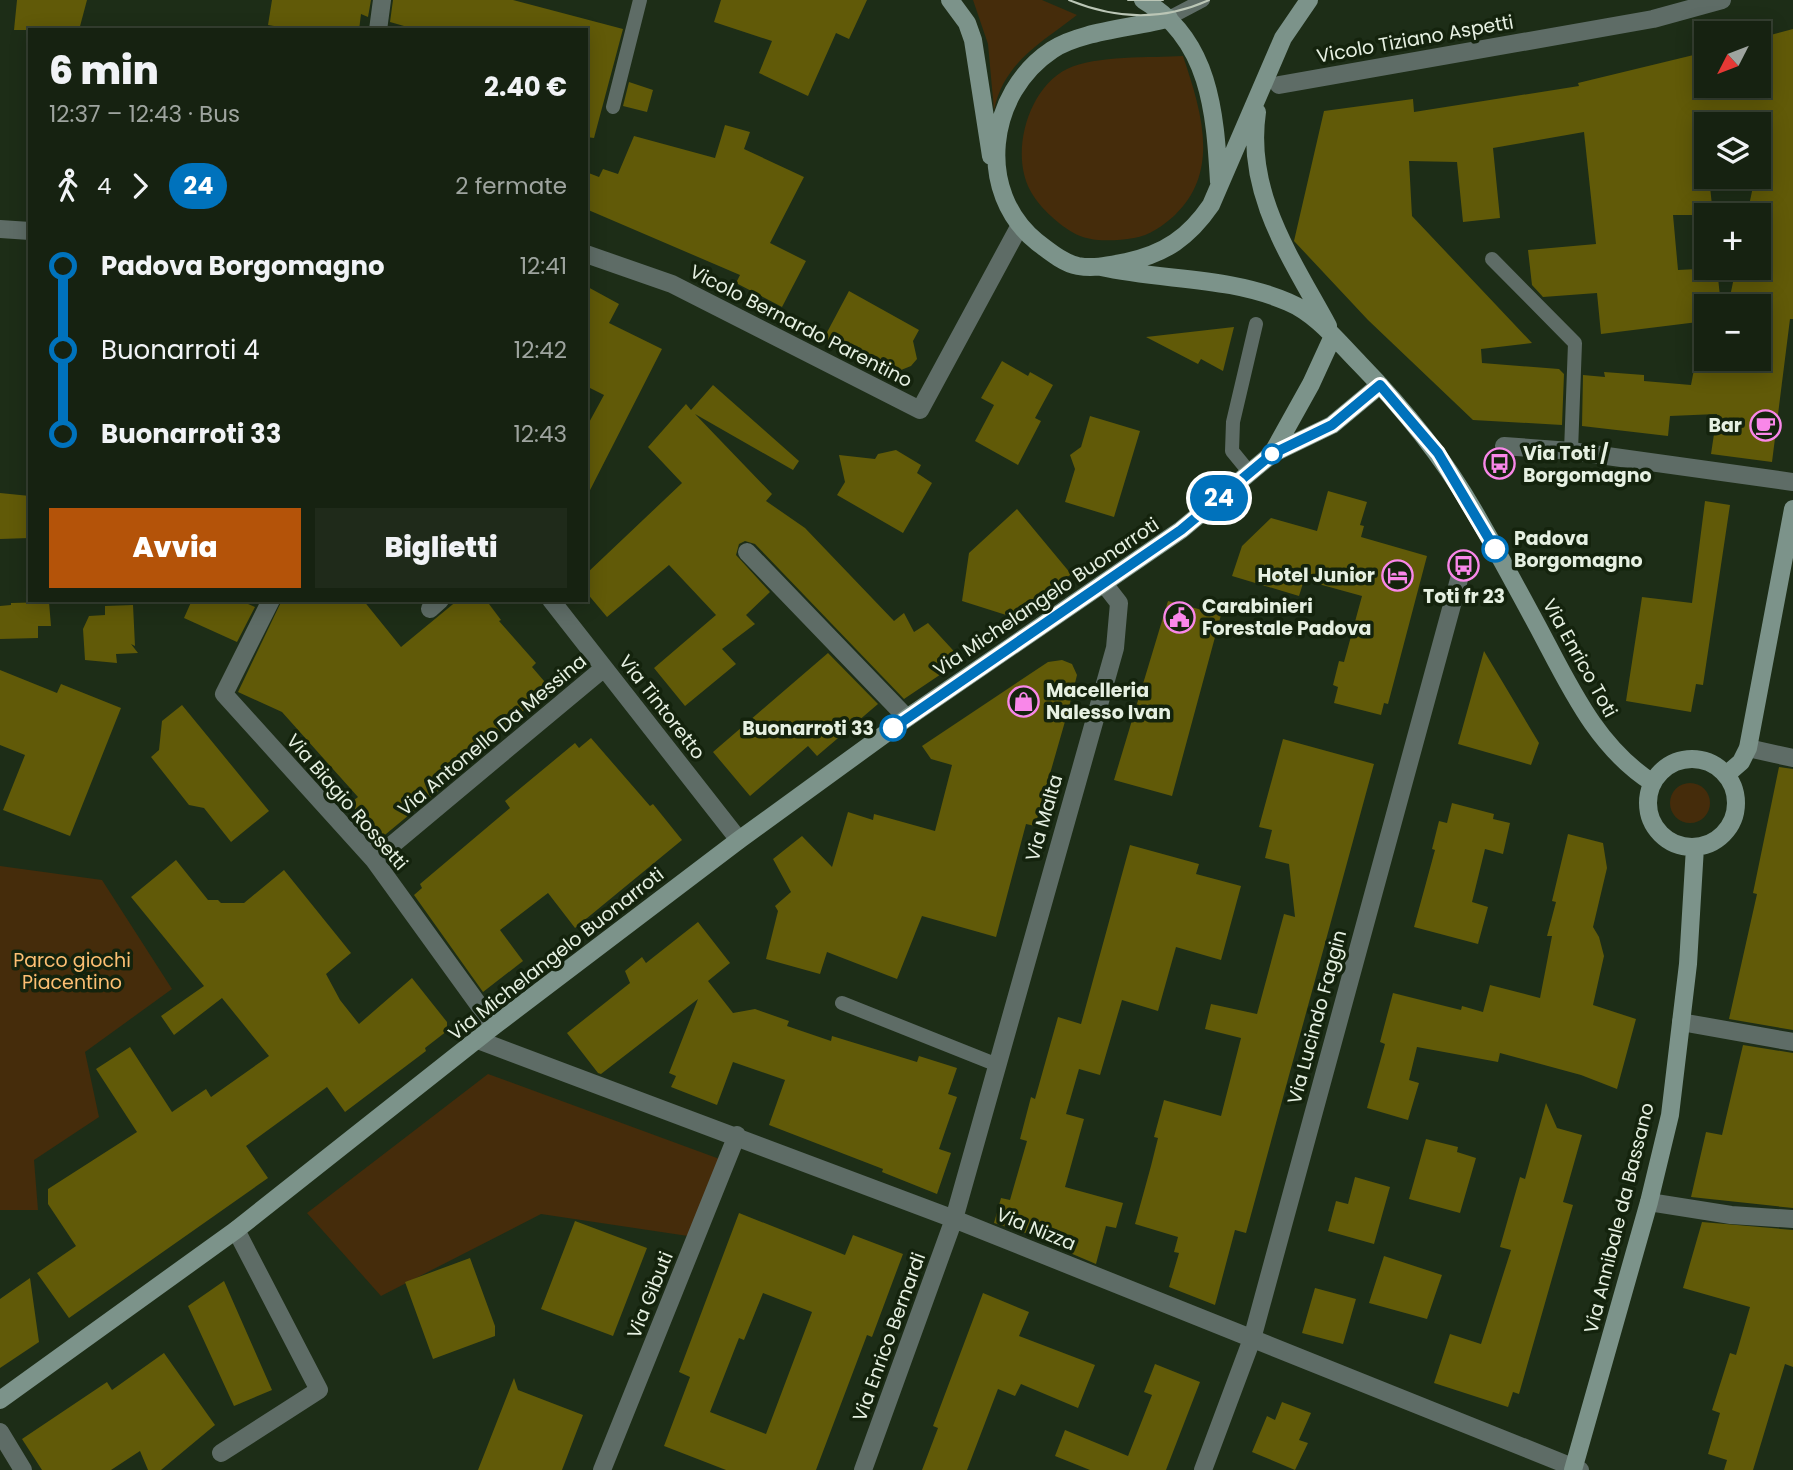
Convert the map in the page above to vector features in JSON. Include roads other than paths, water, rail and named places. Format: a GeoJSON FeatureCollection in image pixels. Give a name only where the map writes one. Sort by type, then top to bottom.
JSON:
{"type":"FeatureCollection","features":[{"type":"Feature","properties":{"kind":"street"},"geometry":{"type":"LineString","coordinates":[[378,28],[382,0]]}},
{"type":"Feature","properties":{"kind":"street"},"geometry":{"type":"LineString","coordinates":[[950,0],[967,23],[973,40],[995,173],[1019,227],[1053,254],[1077,265],[1101,267],[1134,260],[1177,244],[1197,224],[1219,186],[1283,38],[1309,0]]}},
{"type":"Feature","properties":{"kind":"street"},"geometry":{"type":"LineString","coordinates":[[1143,0],[1169,18],[1196,52],[1205,76],[1216,123],[1219,186]]}},
{"type":"Feature","properties":{"kind":"street","name":"Vicolo Tiziano Aspetti"},"geometry":{"type":"LineString","coordinates":[[1279,85],[1653,19],[1723,0]]}},
{"type":"Feature","properties":{"kind":"street"},"geometry":{"type":"LineString","coordinates":[[995,173],[998,135],[1005,110],[1031,66],[1054,48],[1080,39],[1169,18]]}},
{"type":"Feature","properties":{"kind":"street"},"geometry":{"type":"LineString","coordinates":[[1260,93],[1254,147],[1263,195],[1280,241],[1333,335]]}},
{"type":"Feature","properties":{"kind":"street","name":"Vicolo Bernardo Parentino"},"geometry":{"type":"LineString","coordinates":[[588,255],[671,284],[920,410],[1019,227]]}},
{"type":"Feature","properties":{"kind":"street"},"geometry":{"type":"LineString","coordinates":[[0,229],[28,231]]}},
{"type":"Feature","properties":{"kind":"street","name":"Via Enrico Toti"},"geometry":{"type":"LineString","coordinates":[[1101,267],[1139,275],[1207,280],[1243,286],[1291,303],[1333,335],[1438,453],[1582,708],[1602,737],[1631,769],[1653,783]]}},
{"type":"Feature","properties":{"kind":"street","name":"Via Michelangelo Buonarroti"},"geometry":{"type":"LineString","coordinates":[[1272,454],[1311,384],[1333,335]]}},
{"type":"Feature","properties":{"kind":"street","name":"Via Michelangelo Buonarroti"},"geometry":{"type":"LineString","coordinates":[[0,1400],[236,1230],[494,1026],[739,840],[906,718],[1181,530],[1272,454],[1332,425],[1380,385]]}},
{"type":"Feature","properties":{"kind":"street"},"geometry":{"type":"LineString","coordinates":[[1504,446],[1571,451],[1793,482]]}},
{"type":"Feature","properties":{"kind":"street"},"geometry":{"type":"LineString","coordinates":[[1727,775],[1741,762],[1748,748],[1793,509]]}},
{"type":"Feature","properties":{"kind":"street"},"geometry":{"type":"LineString","coordinates":[[747,552],[906,718]]}},
{"type":"Feature","properties":{"kind":"street","name":"Via Lucindo Faggin"},"geometry":{"type":"LineString","coordinates":[[1203,1470],[1252,1339],[1461,572]]}},
{"type":"Feature","properties":{"kind":"street","name":"Via Malta"},"geometry":{"type":"LineString","coordinates":[[954,1219],[995,1064],[1115,648],[1119,603],[1105,584]]}},
{"type":"Feature","properties":{"kind":"street","name":"Via Biagio Rossetti"},"geometry":{"type":"LineString","coordinates":[[270,602],[224,694],[374,860],[494,1026]]}},
{"type":"Feature","properties":{"kind":"street","name":"Via Tintoretto"},"geometry":{"type":"LineString","coordinates":[[553,602],[739,840]]}},
{"type":"Feature","properties":{"kind":"street","name":"Via Antonello Da Messina"},"geometry":{"type":"LineString","coordinates":[[374,860],[604,668]]}},
{"type":"Feature","properties":{"kind":"street"},"geometry":{"type":"LineString","coordinates":[[1748,748],[1793,758]]}},
{"type":"Feature","properties":{"kind":"street"},"geometry":{"type":"LineString","coordinates":[[1696,759],[1713,764],[1727,775],[1737,801],[1729,828],[1708,845],[1695,847],[1673,842],[1655,827],[1649,806],[1653,783],[1664,770],[1679,761],[1696,759]]}},
{"type":"Feature","properties":{"kind":"street","name":"Via Annibale da Bassano"},"geometry":{"type":"LineString","coordinates":[[1575,1469],[1649,1202],[1670,1115],[1688,964],[1695,847]]}},
{"type":"Feature","properties":{"kind":"street"},"geometry":{"type":"LineString","coordinates":[[1681,1022],[1793,1042]]}},
{"type":"Feature","properties":{"kind":"street","name":"Via Nizza"},"geometry":{"type":"LineString","coordinates":[[478,1040],[737,1135],[954,1219],[1575,1469]]}},
{"type":"Feature","properties":{"kind":"street","name":"Via Gibuti"},"geometry":{"type":"LineString","coordinates":[[602,1470],[737,1135]]}},
{"type":"Feature","properties":{"kind":"street"},"geometry":{"type":"LineString","coordinates":[[1649,1202],[1731,1215],[1793,1219]]}},
{"type":"Feature","properties":{"kind":"street","name":"Via Enrico Bernardi"},"geometry":{"type":"LineString","coordinates":[[863,1470],[954,1219]]}},
{"type":"Feature","properties":{"kind":"street"},"geometry":{"type":"LineString","coordinates":[[221,1453],[319,1390],[236,1230]]}},
{"type":"Feature","properties":{"kind":"street"},"geometry":{"type":"LineString","coordinates":[[0,1432],[23,1470]]}},
{"type":"Feature","properties":{"kind":"lane"},"geometry":{"type":"LineString","coordinates":[[613,107],[640,0]]}},
{"type":"Feature","properties":{"kind":"lane"},"geometry":{"type":"LineString","coordinates":[[1169,18],[1203,0]]}},
{"type":"Feature","properties":{"kind":"lane"},"geometry":{"type":"LineString","coordinates":[[1492,259],[1575,343],[1571,451]]}},
{"type":"Feature","properties":{"kind":"lane"},"geometry":{"type":"LineString","coordinates":[[1250,472],[1232,451],[1232,432],[1256,324]]}},
{"type":"Feature","properties":{"kind":"lane"},"geometry":{"type":"LineString","coordinates":[[842,1003],[995,1064]]}},
{"type":"Feature","properties":{"kind":"tram line"},"geometry":{"type":"LineString","coordinates":[[1069,0],[1104,11],[1139,15],[1174,12],[1209,0]]}},
{"type":"Feature","properties":{"kind":"tram line"},"geometry":{"type":"LineString","coordinates":[[1128,0],[1163,0]]}},
{"type":"Feature","properties":{"kind":"place","name":"Bar"},"geometry":{"type":"Point","coordinates":[1765,425]}},
{"type":"Feature","properties":{"kind":"place","name":"Via Toti / Borgomagno"},"geometry":{"type":"Point","coordinates":[1500,464]}},
{"type":"Feature","properties":{"kind":"place","name":"Padova Borgomagno"},"geometry":{"type":"Point","coordinates":[1495,549]}},
{"type":"Feature","properties":{"kind":"place","name":"Toti fr 23"},"geometry":{"type":"Point","coordinates":[1464,565]}},
{"type":"Feature","properties":{"kind":"place","name":"Hotel Junior"},"geometry":{"type":"Point","coordinates":[1398,575]}},
{"type":"Feature","properties":{"kind":"place","name":"Carabinieri Forestale Padova"},"geometry":{"type":"Point","coordinates":[1179,617]}},
{"type":"Feature","properties":{"kind":"place","name":"Macelleria Nalesso Ivan"},"geometry":{"type":"Point","coordinates":[1023,701]}},
{"type":"Feature","properties":{"kind":"place","name":"Buonarroti 33"},"geometry":{"type":"Point","coordinates":[893,728]}},
{"type":"Feature","properties":{"kind":"park label","name":"Parco giochi Piacentino"},"geometry":{"type":"Point","coordinates":[72,971]}}]}
